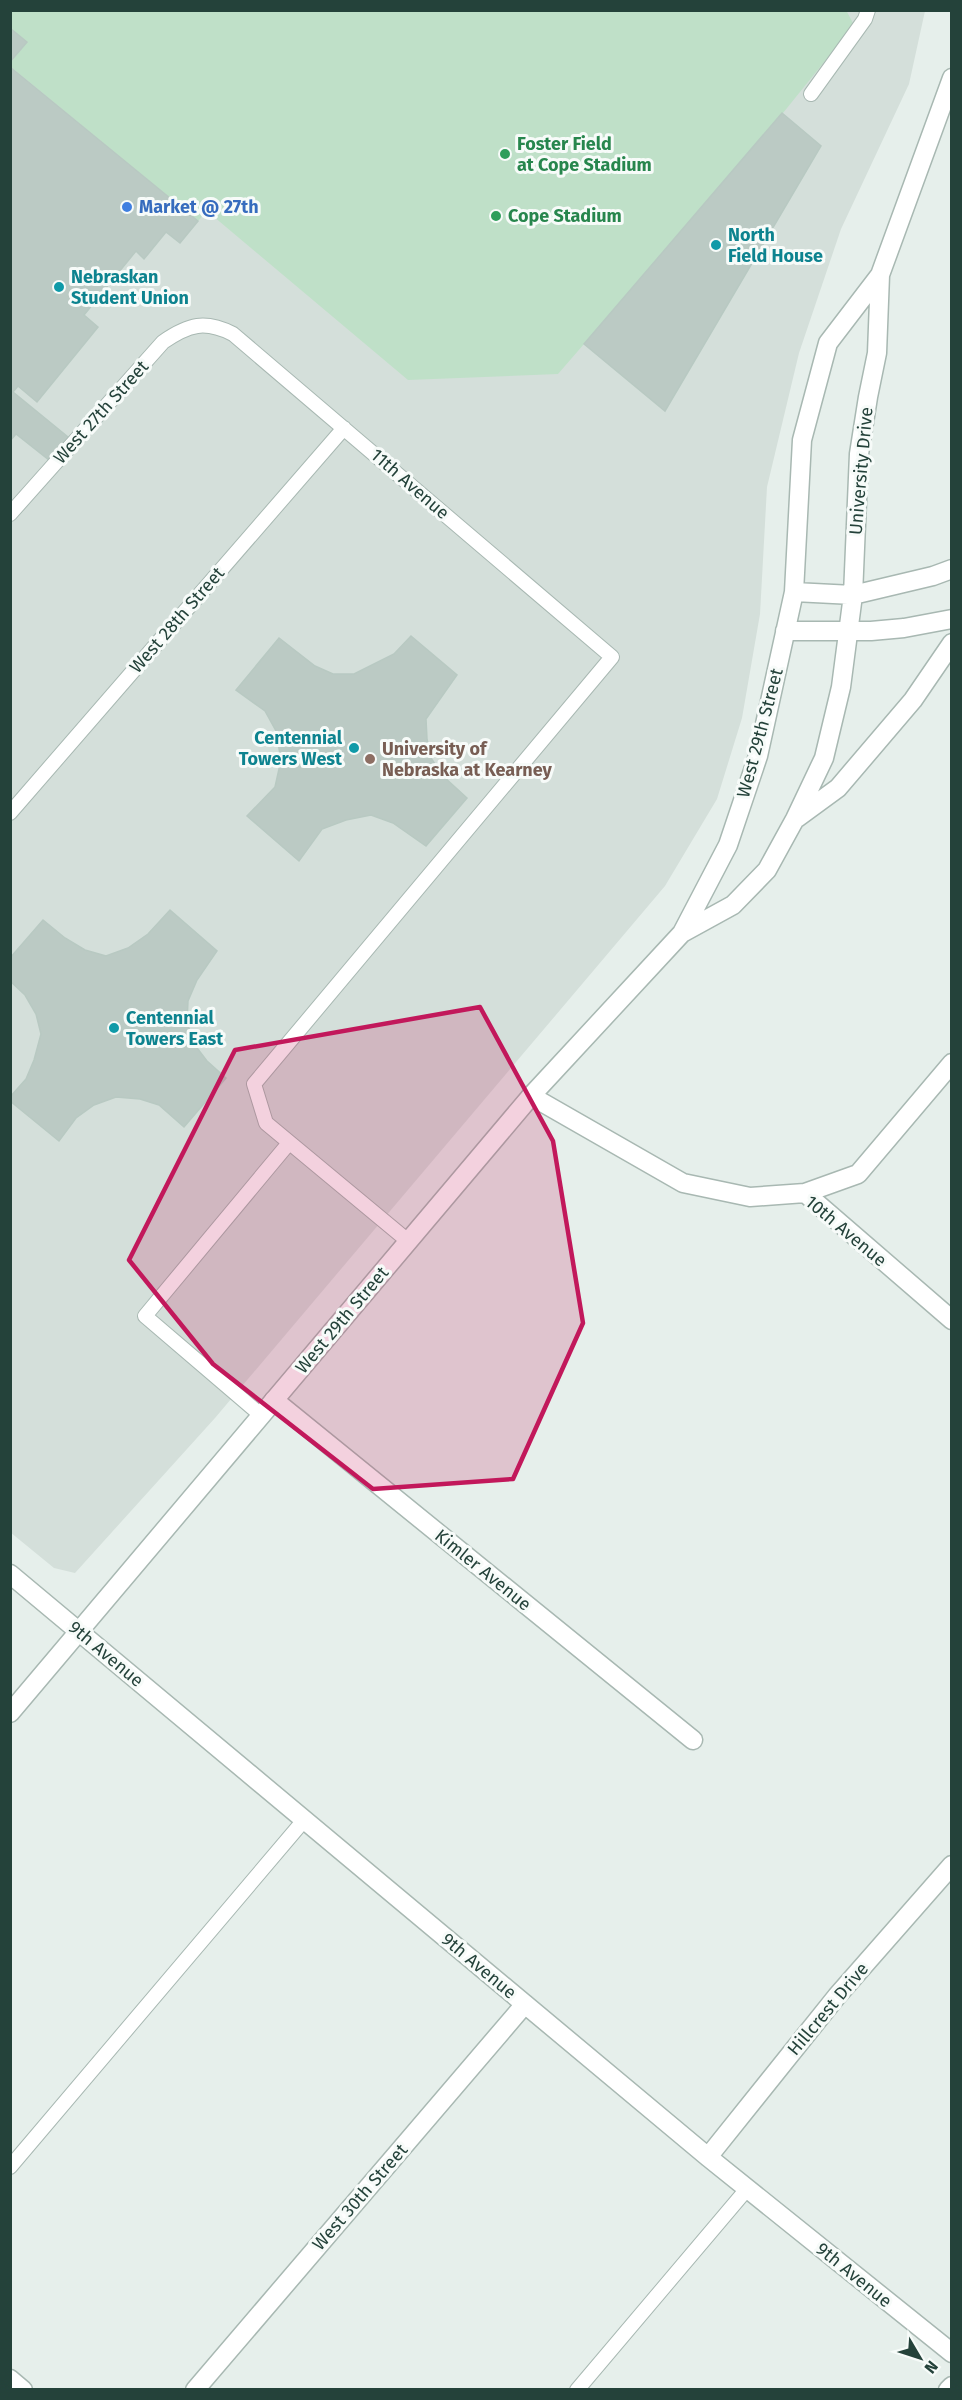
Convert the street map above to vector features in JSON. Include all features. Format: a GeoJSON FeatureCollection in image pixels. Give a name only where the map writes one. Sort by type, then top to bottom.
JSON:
{"type":"FeatureCollection","features":[{"type":"Feature","properties":{"kind":"street","name":"University Drive"},"geometry":{"type":"LineString","coordinates":[[794,592],[802,440],[828,343],[880,275],[951,78]]}},
{"type":"Feature","properties":{"kind":"street","name":"University Drive"},"geometry":{"type":"LineString","coordinates":[[848,631],[853,595],[859,454],[877,353],[880,275]]}},
{"type":"Feature","properties":{"kind":"street"},"geometry":{"type":"LineString","coordinates":[[794,592],[853,595],[933,576],[951,569]]}},
{"type":"Feature","properties":{"kind":"street","name":"West 29th Street"},"geometry":{"type":"LineString","coordinates":[[10,1713],[531,1096],[682,933],[728,845],[751,778],[758,756],[794,592]]}},
{"type":"Feature","properties":{"kind":"street"},"geometry":{"type":"LineString","coordinates":[[785,631],[904,628],[951,619]]}},
{"type":"Feature","properties":{"kind":"street","name":"West 29th Street"},"geometry":{"type":"LineString","coordinates":[[682,933],[733,905],[767,870],[795,819],[824,758],[841,687],[848,631]]}},
{"type":"Feature","properties":{"kind":"street"},"geometry":{"type":"LineString","coordinates":[[795,819],[838,788],[913,700],[951,643]]}},
{"type":"Feature","properties":{"kind":"street"},"geometry":{"type":"LineString","coordinates":[[805,1193],[858,1174],[951,1064]]}},
{"type":"Feature","properties":{"kind":"street","name":"10th Avenue"},"geometry":{"type":"LineString","coordinates":[[531,1096],[683,1183],[750,1197],[805,1193],[951,1320]]}},
{"type":"Feature","properties":{"kind":"street","name":"Kimler Avenue"},"geometry":{"type":"LineString","coordinates":[[274,1400],[693,1740]]}},
{"type":"Feature","properties":{"kind":"street","name":"9th Avenue"},"geometry":{"type":"LineString","coordinates":[[10,1574],[708,2157],[951,2354]]}},
{"type":"Feature","properties":{"kind":"street","name":"Hillcrest Drive"},"geometry":{"type":"LineString","coordinates":[[708,2157],[837,1996],[951,1864]]}},
{"type":"Feature","properties":{"kind":"street","name":"West 30th Street"},"geometry":{"type":"LineString","coordinates":[[195,2390],[525,2004]]}},
{"type":"Feature","properties":{"kind":"street"},"geometry":{"type":"LineString","coordinates":[[10,2379],[23,2390]]}},
{"type":"Feature","properties":{"kind":"street"},"geometry":{"type":"LineString","coordinates":[[948,2390],[951,2386]]}},
{"type":"Feature","properties":{"kind":"lane"},"geometry":{"type":"LineString","coordinates":[[811,94],[865,19],[868,10]]}},
{"type":"Feature","properties":{"kind":"lane","name":"11th Avenue"},"geometry":{"type":"LineString","coordinates":[[201,325],[217,326],[233,334],[612,657],[254,1084],[266,1123],[290,1143]]}},
{"type":"Feature","properties":{"kind":"lane","name":"West 27th Street"},"geometry":{"type":"LineString","coordinates":[[10,514],[164,342],[181,329],[201,325]]}},
{"type":"Feature","properties":{"kind":"lane","name":"West 28th Street"},"geometry":{"type":"LineString","coordinates":[[10,813],[344,428]]}},
{"type":"Feature","properties":{"kind":"lane"},"geometry":{"type":"LineString","coordinates":[[262,1416],[146,1316],[290,1143],[408,1241]]}},
{"type":"Feature","properties":{"kind":"lane"},"geometry":{"type":"LineString","coordinates":[[10,2167],[305,1819]]}},
{"type":"Feature","properties":{"kind":"lane"},"geometry":{"type":"LineString","coordinates":[[577,2390],[747,2189]]}},
{"type":"Feature","properties":{"kind":"highlighted area"},"geometry":{"type":"Polygon","coordinates":[[[480,1007],[553,1141],[583,1323],[513,1479],[373,1489],[213,1364],[129,1260],[235,1050],[480,1007]]]}},
{"type":"Feature","properties":{"kind":"shaded area","name":"University of Nebraska at Kearney"},"geometry":{"type":"Polygon","coordinates":[[[10,11],[925,11],[909,84],[841,229],[799,353],[767,487],[760,614],[742,718],[717,799],[665,886],[215,1418],[75,1573],[54,1568],[10,1532],[10,11]]]}},
{"type":"Feature","properties":{"kind":"green space","name":"Cope Stadium"},"geometry":{"type":"Polygon","coordinates":[[[846,10],[854,25],[783,113],[665,411],[584,344],[558,374],[408,380],[207,211],[198,221],[11,67],[11,62],[27,42],[11,28],[10,11],[846,10]]]}},
{"type":"Feature","properties":{"kind":"building"},"geometry":{"type":"Polygon","coordinates":[[[10,28],[27,42],[10,62],[10,28]]]}},
{"type":"Feature","properties":{"kind":"building","name":"Nebraskan Student Union"},"geometry":{"type":"Polygon","coordinates":[[[10,67],[198,221],[180,243],[166,232],[144,259],[136,251],[84,315],[98,327],[37,402],[18,386],[13,392],[73,441],[54,464],[16,434],[10,441],[10,67]]]}},
{"type":"Feature","properties":{"kind":"building","name":"North Field House"},"geometry":{"type":"Polygon","coordinates":[[[782,113],[821,146],[665,411],[584,344],[782,113]]]}},
{"type":"Feature","properties":{"kind":"building","name":"Centennial Towers West"},"geometry":{"type":"Polygon","coordinates":[[[411,636],[457,675],[426,719],[427,739],[431,758],[443,776],[467,798],[426,846],[393,823],[371,815],[346,820],[322,829],[299,861],[247,816],[275,787],[281,760],[276,731],[265,711],[236,690],[279,638],[315,666],[333,674],[354,674],[394,654],[411,636]]]}},
{"type":"Feature","properties":{"kind":"building","name":"Centennial Towers East"},"geometry":{"type":"Polygon","coordinates":[[[170,910],[217,951],[197,980],[188,1001],[187,1022],[194,1044],[207,1061],[226,1078],[184,1127],[159,1105],[140,1099],[116,1097],[94,1105],[76,1118],[59,1141],[10,1101],[10,1097],[26,1079],[41,1034],[36,1014],[25,995],[10,981],[10,958],[43,920],[65,938],[85,950],[106,956],[128,948],[148,934],[170,910]]]}},
{"type":"Feature","properties":{"kind":"place","name":"Foster Field at Cope Stadium"},"geometry":{"type":"Point","coordinates":[505,154]}},
{"type":"Feature","properties":{"kind":"place","name":"Market @ 27th"},"geometry":{"type":"Point","coordinates":[127,207]}},
{"type":"Feature","properties":{"kind":"place","name":"Cope Stadium"},"geometry":{"type":"Point","coordinates":[496,216]}},
{"type":"Feature","properties":{"kind":"place","name":"North Field House"},"geometry":{"type":"Point","coordinates":[716,245]}},
{"type":"Feature","properties":{"kind":"place","name":"Nebraskan Student Union"},"geometry":{"type":"Point","coordinates":[59,287]}},
{"type":"Feature","properties":{"kind":"place","name":"Centennial Towers West"},"geometry":{"type":"Point","coordinates":[354,748]}},
{"type":"Feature","properties":{"kind":"place","name":"University of Nebraska at Kearney"},"geometry":{"type":"Point","coordinates":[370,759]}},
{"type":"Feature","properties":{"kind":"place","name":"Centennial Towers East"},"geometry":{"type":"Point","coordinates":[114,1028]}}]}
